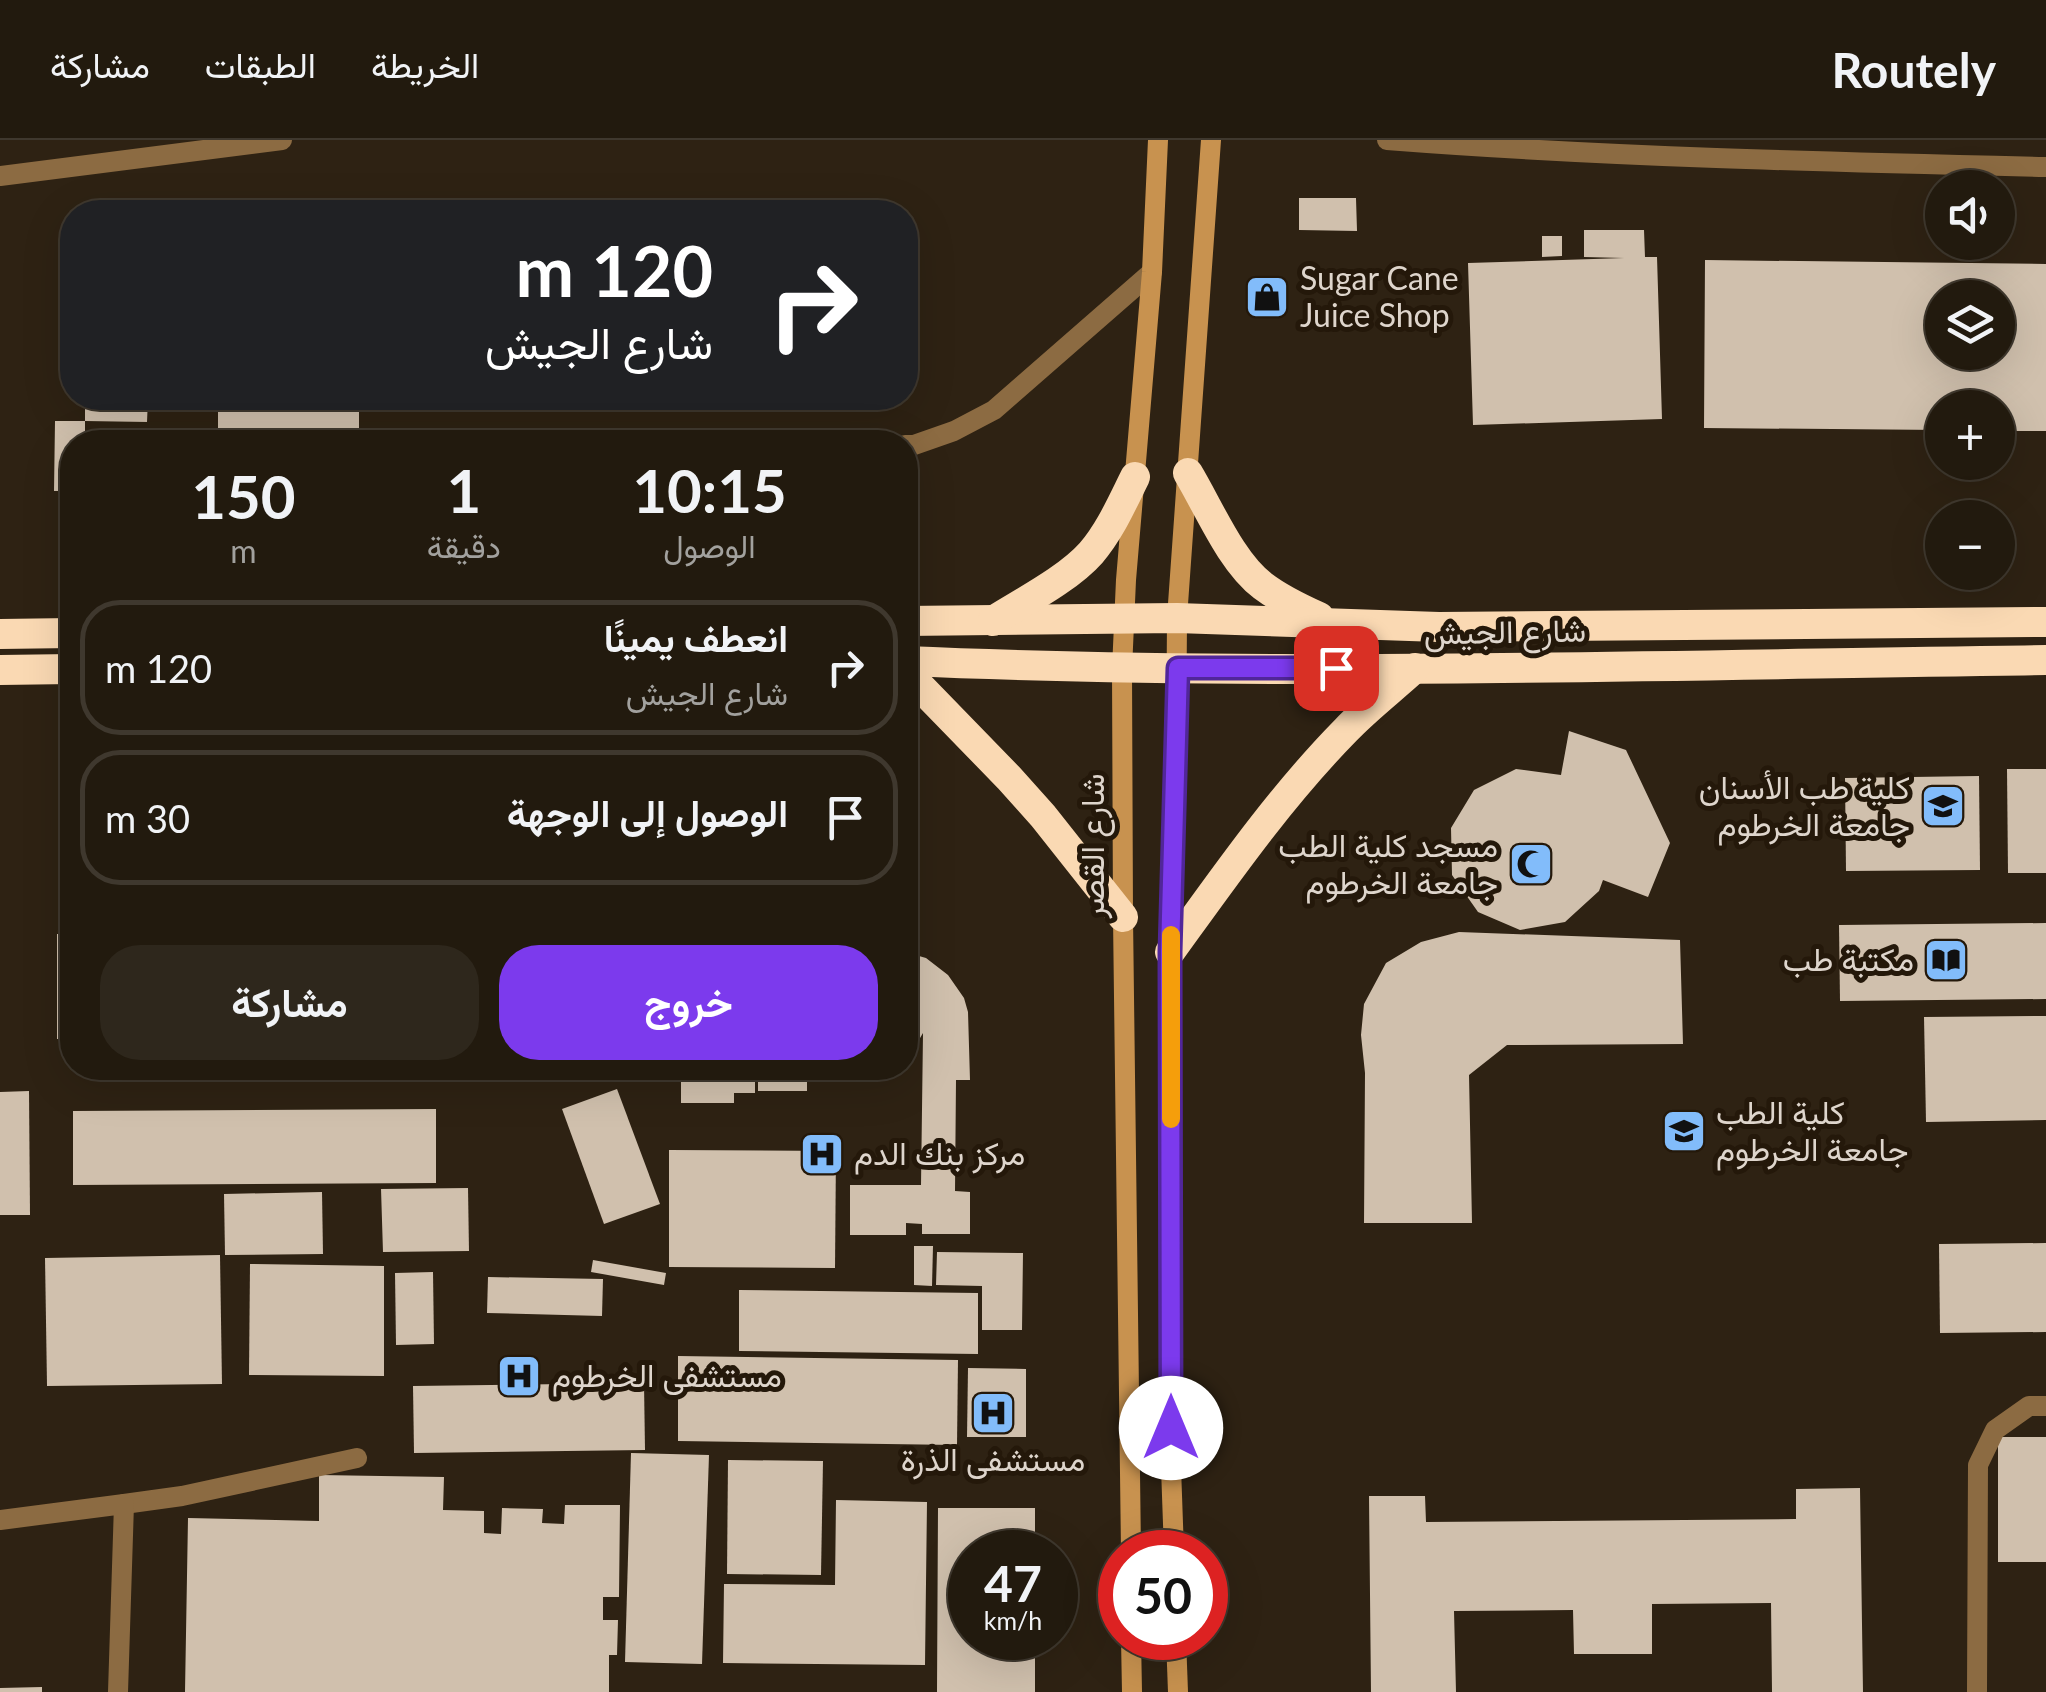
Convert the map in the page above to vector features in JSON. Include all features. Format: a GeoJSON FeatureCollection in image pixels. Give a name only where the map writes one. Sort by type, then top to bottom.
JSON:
{"type":"FeatureCollection","features":[{"type":"Feature","properties":{"kind":"highway"},"geometry":{"type":"LineString","coordinates":[[1188,474],[1240,561],[1260,584],[1330,623]]}},
{"type":"Feature","properties":{"kind":"highway"},"geometry":{"type":"LineString","coordinates":[[993,621],[1075,568],[1091,553],[1135,477]]}},
{"type":"Feature","properties":{"kind":"highway","name":"شارع الجيش"},"geometry":{"type":"LineString","coordinates":[[918,621],[1177,618],[1439,627],[2046,622]]}},
{"type":"Feature","properties":{"kind":"highway"},"geometry":{"type":"LineString","coordinates":[[0,634],[60,633]]}},
{"type":"Feature","properties":{"kind":"highway","name":"شارع الجيش"},"geometry":{"type":"LineString","coordinates":[[918,661],[1122,669],[2046,660]]}},
{"type":"Feature","properties":{"kind":"highway"},"geometry":{"type":"LineString","coordinates":[[1170,952],[1321,756],[1415,668]]}},
{"type":"Feature","properties":{"kind":"highway"},"geometry":{"type":"LineString","coordinates":[[0,670],[60,669]]}},
{"type":"Feature","properties":{"kind":"highway"},"geometry":{"type":"LineString","coordinates":[[918,684],[1009,778],[1123,917]]}},
{"type":"Feature","properties":{"kind":"main road","name":"شارع القصر"},"geometry":{"type":"LineString","coordinates":[[1130,1530],[1122,669],[1158,140]]}},
{"type":"Feature","properties":{"kind":"main road"},"geometry":{"type":"LineString","coordinates":[[1173,1530],[1170,952],[1177,618],[1211,140]]}},
{"type":"Feature","properties":{"kind":"main road"},"geometry":{"type":"LineString","coordinates":[[1131,1660],[1132,1692]]}},
{"type":"Feature","properties":{"kind":"main road"},"geometry":{"type":"LineString","coordinates":[[1177,1660],[1178,1692]]}},
{"type":"Feature","properties":{"kind":"street"},"geometry":{"type":"LineString","coordinates":[[0,176],[282,140]]}},
{"type":"Feature","properties":{"kind":"street"},"geometry":{"type":"LineString","coordinates":[[1387,140],[1726,159],[2046,167]]}},
{"type":"Feature","properties":{"kind":"street"},"geometry":{"type":"LineString","coordinates":[[918,444],[954,431],[994,410],[1152,272]]}},
{"type":"Feature","properties":{"kind":"street"},"geometry":{"type":"LineString","coordinates":[[1977,1692],[1978,1465],[1995,1430],[2029,1406],[2046,1406]]}},
{"type":"Feature","properties":{"kind":"street"},"geometry":{"type":"LineString","coordinates":[[0,1520],[182,1496],[357,1458]]}},
{"type":"Feature","properties":{"kind":"street"},"geometry":{"type":"LineString","coordinates":[[118,1692],[124,1504]]}},
{"type":"Feature","properties":{"kind":"building"},"geometry":{"type":"Polygon","coordinates":[[[1299,198],[1356,198],[1357,231],[1299,230],[1299,198]]]}},
{"type":"Feature","properties":{"kind":"building"},"geometry":{"type":"Polygon","coordinates":[[[1584,230],[1644,230],[1645,257],[1657,257],[1662,419],[1473,425],[1468,263],[1624,258],[1584,257],[1584,230]]]}},
{"type":"Feature","properties":{"kind":"building"},"geometry":{"type":"Polygon","coordinates":[[[1542,236],[1562,236],[1562,256],[1542,257],[1542,236]]]}},
{"type":"Feature","properties":{"kind":"building"},"geometry":{"type":"Polygon","coordinates":[[[1705,260],[2046,264],[2046,431],[2015,431],[2015,390],[1925,390],[1925,430],[1704,428],[1705,260]]]}},
{"type":"Feature","properties":{"kind":"building"},"geometry":{"type":"Polygon","coordinates":[[[85,410],[148,410],[147,422],[85,421],[85,410]]]}},
{"type":"Feature","properties":{"kind":"building"},"geometry":{"type":"Polygon","coordinates":[[[218,410],[359,410],[359,430],[218,430],[218,410]]]}},
{"type":"Feature","properties":{"kind":"building"},"geometry":{"type":"Polygon","coordinates":[[[55,421],[85,421],[85,430],[60,430],[60,491],[54,491],[55,421]]]}},
{"type":"Feature","properties":{"kind":"building"},"geometry":{"type":"Polygon","coordinates":[[[1569,731],[1626,750],[1670,843],[1648,897],[1603,880],[1599,891],[1565,922],[1520,930],[1478,912],[1452,875],[1451,828],[1474,790],[1516,769],[1561,775],[1569,731]]]}},
{"type":"Feature","properties":{"kind":"building"},"geometry":{"type":"Polygon","coordinates":[[[2007,769],[2046,769],[2046,873],[2008,873],[2007,769]]]}},
{"type":"Feature","properties":{"kind":"building"},"geometry":{"type":"Polygon","coordinates":[[[1979,776],[1980,870],[1846,871],[1845,778],[1979,776]]]}},
{"type":"Feature","properties":{"kind":"building"},"geometry":{"type":"Polygon","coordinates":[[[2046,923],[2046,999],[1840,1001],[1839,925],[2046,923]]]}},
{"type":"Feature","properties":{"kind":"building"},"geometry":{"type":"Polygon","coordinates":[[[1459,932],[1680,940],[1683,1044],[1507,1045],[1469,1075],[1472,1223],[1364,1223],[1364,1004],[1386,963],[1421,942],[1459,932]]]}},
{"type":"Feature","properties":{"kind":"building"},"geometry":{"type":"Polygon","coordinates":[[[57,934],[60,934],[60,1039],[57,934]]]}},
{"type":"Feature","properties":{"kind":"building"},"geometry":{"type":"Polygon","coordinates":[[[918,956],[948,975],[964,998],[968,1012],[970,1080],[956,1080],[955,1191],[970,1192],[970,1234],[922,1234],[922,1224],[906,1223],[906,1235],[850,1235],[850,1185],[921,1185],[923,1033],[918,1041],[918,956]]]}},
{"type":"Feature","properties":{"kind":"building"},"geometry":{"type":"Polygon","coordinates":[[[2046,1016],[2046,1120],[1926,1122],[1924,1017],[2046,1016]]]}},
{"type":"Feature","properties":{"kind":"building"},"geometry":{"type":"Polygon","coordinates":[[[681,1080],[755,1080],[755,1093],[734,1093],[734,1103],[681,1103],[681,1080]]]}},
{"type":"Feature","properties":{"kind":"building"},"geometry":{"type":"Polygon","coordinates":[[[758,1080],[807,1080],[807,1091],[758,1091],[758,1080]]]}},
{"type":"Feature","properties":{"kind":"building"},"geometry":{"type":"Polygon","coordinates":[[[617,1089],[660,1204],[604,1224],[562,1109],[617,1089]]]}},
{"type":"Feature","properties":{"kind":"building"},"geometry":{"type":"Polygon","coordinates":[[[29,1091],[30,1215],[0,1215],[0,1092],[29,1091]]]}},
{"type":"Feature","properties":{"kind":"building"},"geometry":{"type":"Polygon","coordinates":[[[436,1109],[436,1183],[73,1185],[73,1111],[436,1109]]]}},
{"type":"Feature","properties":{"kind":"building"},"geometry":{"type":"Polygon","coordinates":[[[669,1150],[836,1151],[835,1268],[669,1267],[669,1150]]]}},
{"type":"Feature","properties":{"kind":"building"},"geometry":{"type":"Polygon","coordinates":[[[468,1188],[469,1251],[383,1252],[381,1189],[468,1188]]]}},
{"type":"Feature","properties":{"kind":"building"},"geometry":{"type":"Polygon","coordinates":[[[322,1192],[323,1254],[225,1255],[224,1194],[322,1192]]]}},
{"type":"Feature","properties":{"kind":"building"},"geometry":{"type":"Polygon","coordinates":[[[2046,1243],[2046,1332],[1940,1333],[1939,1244],[2046,1243]]]}},
{"type":"Feature","properties":{"kind":"building"},"geometry":{"type":"Polygon","coordinates":[[[914,1246],[933,1246],[932,1286],[914,1285],[914,1246]]]}},
{"type":"Feature","properties":{"kind":"building"},"geometry":{"type":"Polygon","coordinates":[[[937,1252],[1023,1253],[1022,1330],[982,1330],[982,1286],[936,1285],[937,1252]]]}},
{"type":"Feature","properties":{"kind":"building"},"geometry":{"type":"Polygon","coordinates":[[[220,1255],[222,1384],[47,1386],[45,1258],[220,1255]]]}},
{"type":"Feature","properties":{"kind":"building"},"geometry":{"type":"Polygon","coordinates":[[[593,1260],[666,1273],[664,1285],[591,1272],[593,1260]]]}},
{"type":"Feature","properties":{"kind":"building"},"geometry":{"type":"Polygon","coordinates":[[[250,1264],[384,1266],[384,1376],[249,1375],[250,1264]]]}},
{"type":"Feature","properties":{"kind":"building"},"geometry":{"type":"Polygon","coordinates":[[[433,1272],[434,1344],[396,1345],[395,1273],[433,1272]]]}},
{"type":"Feature","properties":{"kind":"building"},"geometry":{"type":"Polygon","coordinates":[[[488,1277],[603,1279],[602,1316],[487,1313],[488,1277]]]}},
{"type":"Feature","properties":{"kind":"building"},"geometry":{"type":"Polygon","coordinates":[[[739,1290],[978,1293],[978,1354],[739,1351],[739,1290]]]}},
{"type":"Feature","properties":{"kind":"building"},"geometry":{"type":"Polygon","coordinates":[[[678,1356],[958,1360],[957,1445],[678,1441],[678,1356]]]}},
{"type":"Feature","properties":{"kind":"building"},"geometry":{"type":"Polygon","coordinates":[[[968,1368],[1026,1369],[1026,1437],[967,1437],[968,1368]]]}},
{"type":"Feature","properties":{"kind":"building"},"geometry":{"type":"Polygon","coordinates":[[[644,1383],[645,1450],[414,1453],[413,1386],[644,1383]]]}},
{"type":"Feature","properties":{"kind":"building"},"geometry":{"type":"Polygon","coordinates":[[[1998,1437],[2046,1437],[2046,1562],[1998,1562],[1998,1437]]]}},
{"type":"Feature","properties":{"kind":"building"},"geometry":{"type":"Polygon","coordinates":[[[631,1453],[709,1455],[702,1664],[625,1662],[631,1453]]]}},
{"type":"Feature","properties":{"kind":"building"},"geometry":{"type":"Polygon","coordinates":[[[728,1460],[823,1461],[821,1575],[727,1574],[728,1460]]]}},
{"type":"Feature","properties":{"kind":"building"},"geometry":{"type":"Polygon","coordinates":[[[319,1475],[444,1477],[443,1510],[484,1511],[484,1533],[501,1534],[502,1508],[543,1509],[542,1523],[564,1524],[565,1505],[620,1505],[619,1597],[603,1597],[603,1620],[618,1620],[617,1655],[609,1655],[609,1692],[185,1692],[188,1518],[319,1521],[319,1475]]]}},
{"type":"Feature","properties":{"kind":"building"},"geometry":{"type":"Polygon","coordinates":[[[1860,1488],[1863,1692],[1772,1692],[1771,1603],[1652,1604],[1652,1654],[1574,1654],[1573,1610],[1454,1611],[1456,1692],[1371,1692],[1369,1496],[1425,1496],[1426,1522],[1796,1519],[1796,1489],[1860,1488]]]}},
{"type":"Feature","properties":{"kind":"building"},"geometry":{"type":"Polygon","coordinates":[[[836,1500],[927,1502],[925,1665],[723,1663],[724,1584],[835,1585],[836,1500]]]}},
{"type":"Feature","properties":{"kind":"building"},"geometry":{"type":"Polygon","coordinates":[[[938,1508],[1035,1508],[1035,1530],[948,1530],[948,1660],[1035,1660],[1035,1692],[937,1692],[938,1508]]]}},
{"type":"Feature","properties":{"kind":"building"},"geometry":{"type":"Polygon","coordinates":[[[42,1687],[42,1692],[0,1692],[0,1688],[42,1687]]]}},
{"type":"Feature","properties":{"kind":"slow traffic"},"geometry":{"type":"LineString","coordinates":[[1171,935],[1171,1119]]}},
{"type":"Feature","properties":{"kind":"place","name":"Sugar Cane Juice Shop"},"geometry":{"type":"Point","coordinates":[1267,297]}},
{"type":"Feature","properties":{"kind":"place","name":"كلية طب الأسنان جامعة الخرطوم"},"geometry":{"type":"Point","coordinates":[1943,806]}},
{"type":"Feature","properties":{"kind":"place","name":"مسجد كلية الطب جامعة الخرطوم"},"geometry":{"type":"Point","coordinates":[1531,864]}},
{"type":"Feature","properties":{"kind":"place","name":"مكتبة طب"},"geometry":{"type":"Point","coordinates":[1946,960]}},
{"type":"Feature","properties":{"kind":"place","name":"كلية الطب جامعة الخرطوم"},"geometry":{"type":"Point","coordinates":[1684,1131]}},
{"type":"Feature","properties":{"kind":"place","name":"مركز بنك الدم"},"geometry":{"type":"Point","coordinates":[822,1154]}},
{"type":"Feature","properties":{"kind":"place","name":"مستشفى الخرطوم"},"geometry":{"type":"Point","coordinates":[519,1376]}},
{"type":"Feature","properties":{"kind":"place","name":"مستشفى الذرة"},"geometry":{"type":"Point","coordinates":[993,1413]}},
{"type":"Feature","properties":{"kind":"route"},"geometry":{"type":"LineString","coordinates":[[1171,1428],[1170,952],[1178,668],[1336,668]]}}]}
